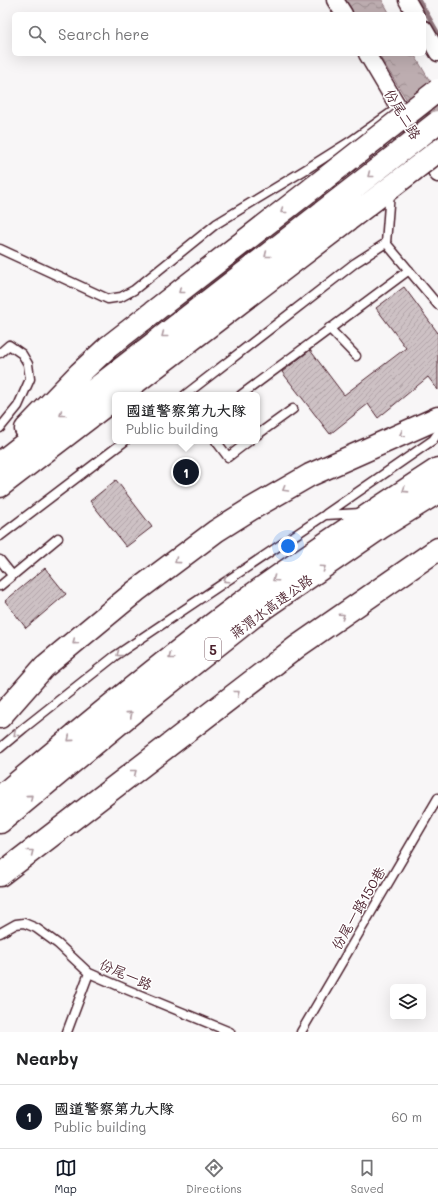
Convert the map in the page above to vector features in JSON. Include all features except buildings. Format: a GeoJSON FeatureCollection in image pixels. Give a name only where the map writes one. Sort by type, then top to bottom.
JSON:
{"type":"FeatureCollection","features":[{"type":"Feature","properties":{"kind":"highway"},"geometry":{"type":"LineString","coordinates":[[0,454],[80,373],[108,347],[438,90]]}},
{"type":"Feature","properties":{"kind":"highway"},"geometry":{"type":"LineString","coordinates":[[0,463],[438,122]]}},
{"type":"Feature","properties":{"kind":"highway"},"geometry":{"type":"LineString","coordinates":[[123,392],[438,151]]}},
{"type":"Feature","properties":{"kind":"highway"},"geometry":{"type":"LineString","coordinates":[[0,486],[112,400]]}},
{"type":"Feature","properties":{"kind":"highway"},"geometry":{"type":"LineString","coordinates":[[0,717],[44,667],[136,591],[216,531],[251,508],[310,475],[438,418]]}},
{"type":"Feature","properties":{"kind":"highway","name":"蔣渭水高速公路"},"geometry":{"type":"LineString","coordinates":[[0,797],[152,672],[235,608],[372,512],[438,469]]}},
{"type":"Feature","properties":{"kind":"highway","name":"蔣渭水高速公路"},"geometry":{"type":"LineString","coordinates":[[0,822],[139,707],[264,608],[380,528],[438,492]]}},
{"type":"Feature","properties":{"kind":"highway"},"geometry":{"type":"LineString","coordinates":[[0,875],[298,646],[432,553]]}},
{"type":"Feature","properties":{"kind":"street"},"geometry":{"type":"LineString","coordinates":[[335,0],[343,12]]}},
{"type":"Feature","properties":{"kind":"street"},"geometry":{"type":"LineString","coordinates":[[407,0],[414,12]]}},
{"type":"Feature","properties":{"kind":"street"},"geometry":{"type":"LineString","coordinates":[[426,32],[438,53]]}},
{"type":"Feature","properties":{"kind":"street","name":"份尾二路"},"geometry":{"type":"LineString","coordinates":[[368,56],[438,174]]}},
{"type":"Feature","properties":{"kind":"lane"},"geometry":{"type":"LineString","coordinates":[[0,249],[108,299],[121,297],[134,290],[216,224],[351,141],[399,107]]}},
{"type":"Feature","properties":{"kind":"lane"},"geometry":{"type":"LineString","coordinates":[[390,188],[386,243],[438,305]]}},
{"type":"Feature","properties":{"kind":"lane"},"geometry":{"type":"LineString","coordinates":[[189,392],[355,263],[386,243]]}},
{"type":"Feature","properties":{"kind":"lane"},"geometry":{"type":"LineString","coordinates":[[245,392],[409,270]]}},
{"type":"Feature","properties":{"kind":"lane"},"geometry":{"type":"LineString","coordinates":[[329,328],[356,356]]}},
{"type":"Feature","properties":{"kind":"lane"},"geometry":{"type":"LineString","coordinates":[[0,354],[9,345],[22,354],[28,364],[30,379],[18,406],[0,428]]}},
{"type":"Feature","properties":{"kind":"lane"},"geometry":{"type":"LineString","coordinates":[[260,433],[293,409]]}},
{"type":"Feature","properties":{"kind":"lane"},"geometry":{"type":"LineString","coordinates":[[0,748],[115,656],[433,440],[438,433]]}},
{"type":"Feature","properties":{"kind":"lane"},"geometry":{"type":"LineString","coordinates":[[0,536],[121,444]]}},
{"type":"Feature","properties":{"kind":"lane"},"geometry":{"type":"LineString","coordinates":[[218,444],[228,456],[245,444]]}},
{"type":"Feature","properties":{"kind":"lane"},"geometry":{"type":"LineString","coordinates":[[324,515],[372,512]]}},
{"type":"Feature","properties":{"kind":"lane"},"geometry":{"type":"LineString","coordinates":[[0,586],[58,538]]}},
{"type":"Feature","properties":{"kind":"lane"},"geometry":{"type":"LineString","coordinates":[[0,560],[12,575]]}},
{"type":"Feature","properties":{"kind":"lane","name":"份尾一路150巷"},"geometry":{"type":"LineString","coordinates":[[301,1032],[438,798]]}},
{"type":"Feature","properties":{"kind":"lane","name":"份尾一路"},"geometry":{"type":"LineString","coordinates":[[0,932],[16,924],[24,923],[36,928],[58,944],[89,973],[230,1032]]}},
{"type":"Feature","properties":{"kind":"lane"},"geometry":{"type":"LineString","coordinates":[[67,1032],[89,973]]}},
{"type":"Feature","properties":{"kind":"water"},"geometry":{"type":"Polygon","coordinates":[[[346,0],[382,0],[389,12],[353,12],[346,0]]]}},
{"type":"Feature","properties":{"kind":"water"},"geometry":{"type":"Polygon","coordinates":[[[379,56],[415,56],[431,83],[407,100],[379,56]]]}},
{"type":"Feature","properties":{"kind":"waterway"},"geometry":{"type":"LineString","coordinates":[[419,0],[426,12]]}},
{"type":"Feature","properties":{"kind":"waterway"},"geometry":{"type":"LineString","coordinates":[[426,12],[438,33]]}},
{"type":"Feature","properties":{"kind":"waterway"},"geometry":{"type":"LineString","coordinates":[[399,56],[438,121]]}},
{"type":"Feature","properties":{"kind":"place","name":"國道警察第九大隊"},"geometry":{"type":"Point","coordinates":[186,472]}}]}
